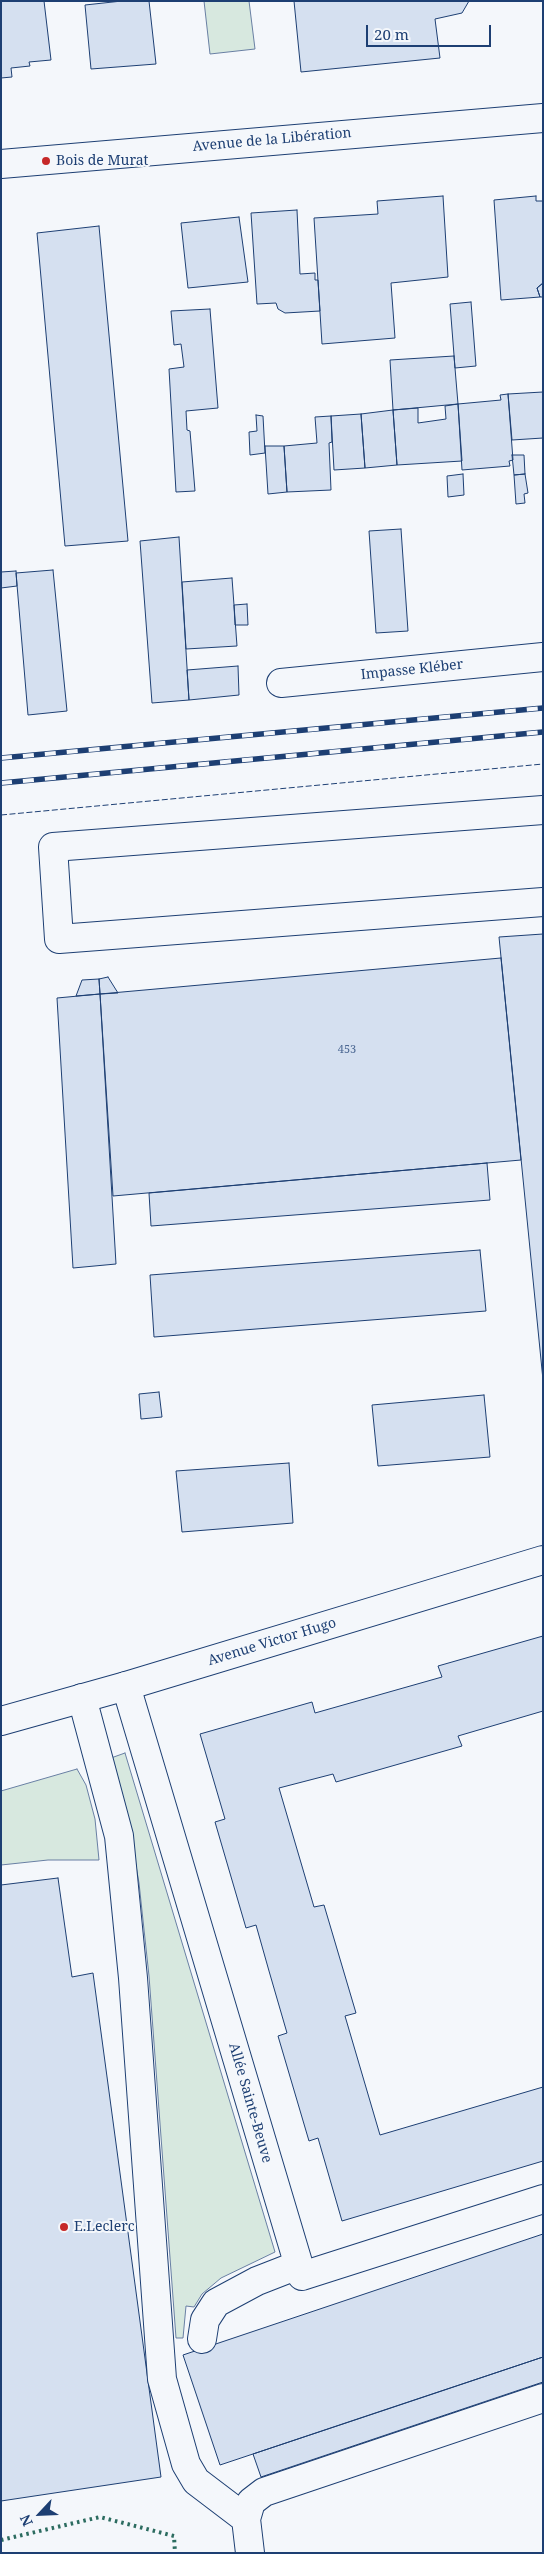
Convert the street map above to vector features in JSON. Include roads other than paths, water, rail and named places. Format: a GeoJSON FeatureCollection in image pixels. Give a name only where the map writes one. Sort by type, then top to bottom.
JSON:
{"type":"FeatureCollection","features":[{"type":"Feature","properties":{"kind":"main road","name":"Avenue de la Libération"},"geometry":{"type":"LineString","coordinates":[[1,164],[543,118]]}},
{"type":"Feature","properties":{"kind":"main road","name":"Impasse Kléber"},"geometry":{"type":"LineString","coordinates":[[281,683],[543,657]]}},
{"type":"Feature","properties":{"kind":"main road"},"geometry":{"type":"LineString","coordinates":[[543,810],[53,847],[59,939],[543,902]]}},
{"type":"Feature","properties":{"kind":"main road","name":"Avenue Victor Hugo"},"geometry":{"type":"LineString","coordinates":[[1,1721],[126,1686],[543,1560]]}},
{"type":"Feature","properties":{"kind":"main road","name":"Allée Sainte-Beuve"},"geometry":{"type":"LineString","coordinates":[[126,1686],[298,2265]]}},
{"type":"Feature","properties":{"kind":"main road"},"geometry":{"type":"LineString","coordinates":[[82,1698],[118,1836],[133,1978],[162,2379],[186,2464],[196,2481],[246,2519]]}},
{"type":"Feature","properties":{"kind":"main road"},"geometry":{"type":"LineString","coordinates":[[202,2339],[205,2320],[216,2303],[257,2281],[298,2265],[302,2276],[543,2199]]}},
{"type":"Feature","properties":{"kind":"main road"},"geometry":{"type":"LineString","coordinates":[[250,2553],[246,2519],[251,2502],[264,2492],[543,2398]]}},
{"type":"Feature","properties":{"kind":"railway"},"geometry":{"type":"LineString","coordinates":[[1,758],[543,708]]}},
{"type":"Feature","properties":{"kind":"railway"},"geometry":{"type":"LineString","coordinates":[[1,783],[543,732]]}},
{"type":"Feature","properties":{"kind":"place","name":"Bois de Murat"},"geometry":{"type":"Point","coordinates":[46,161]}},
{"type":"Feature","properties":{"kind":"place","name":"E.Leclerc"},"geometry":{"type":"Point","coordinates":[64,2227]}}]}
